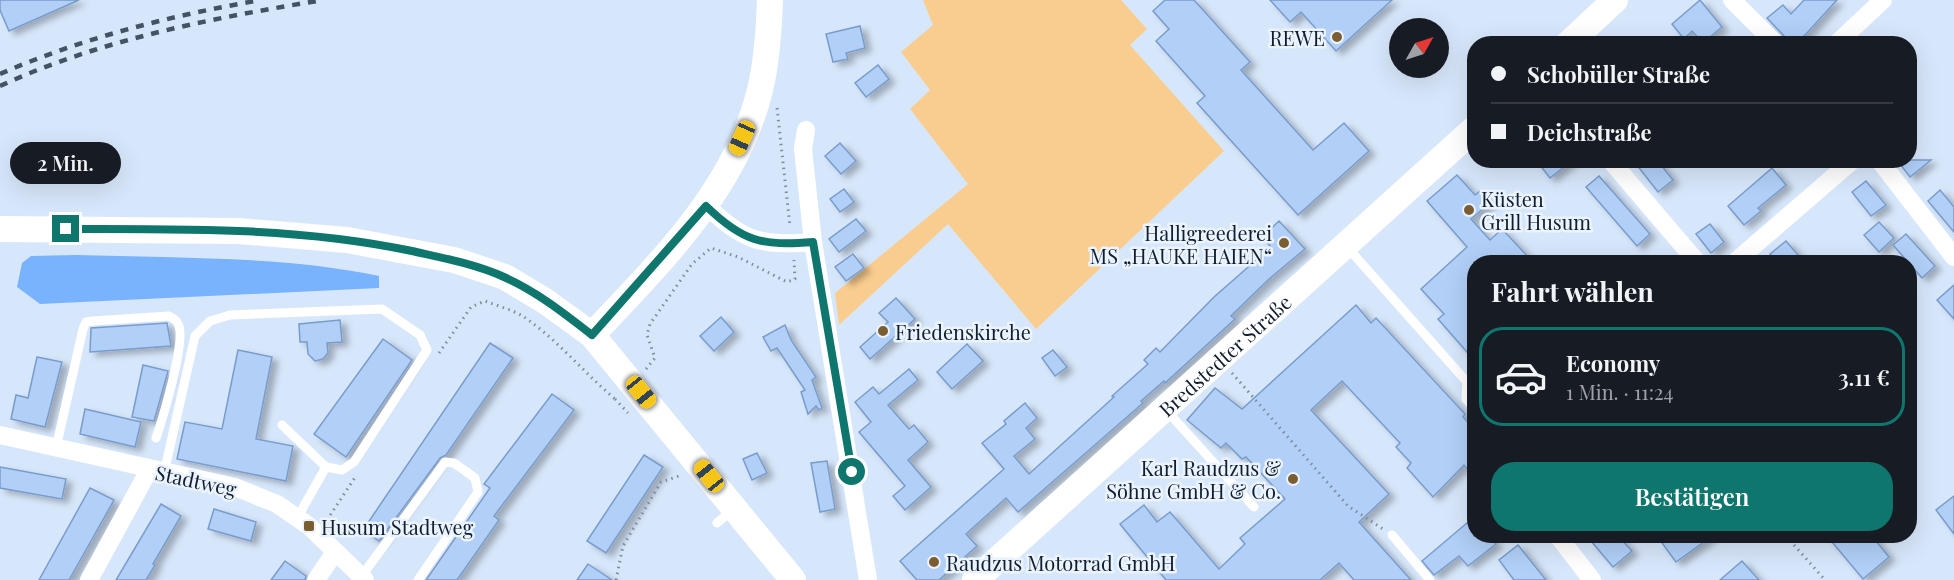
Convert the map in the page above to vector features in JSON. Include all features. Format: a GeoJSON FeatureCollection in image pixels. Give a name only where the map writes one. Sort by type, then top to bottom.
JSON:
{"type":"FeatureCollection","features":[{"type":"Feature","properties":{"kind":"main road"},"geometry":{"type":"LineString","coordinates":[[592,335],[706,206],[735,156],[760,91],[769,40],[770,0]]}},
{"type":"Feature","properties":{"kind":"main road"},"geometry":{"type":"LineString","coordinates":[[1577,36],[1615,0]]}},
{"type":"Feature","properties":{"kind":"main road","name":"Bredstedter Straße"},"geometry":{"type":"LineString","coordinates":[[975,580],[1467,135]]}},
{"type":"Feature","properties":{"kind":"main road"},"geometry":{"type":"LineString","coordinates":[[0,229],[238,231],[347,240],[453,260],[504,278],[546,301],[592,335],[726,516],[793,580]]}},
{"type":"Feature","properties":{"kind":"street"},"geometry":{"type":"LineString","coordinates":[[1732,0],[1768,36]]}},
{"type":"Feature","properties":{"kind":"street"},"geometry":{"type":"LineString","coordinates":[[1845,36],[1883,0]]}},
{"type":"Feature","properties":{"kind":"street"},"geometry":{"type":"LineString","coordinates":[[806,130],[803,149],[813,242],[868,580]]}},
{"type":"Feature","properties":{"kind":"street"},"geometry":{"type":"LineString","coordinates":[[1617,168],[1692,255]]}},
{"type":"Feature","properties":{"kind":"street"},"geometry":{"type":"LineString","coordinates":[[1743,255],[1844,168]]}},
{"type":"Feature","properties":{"kind":"street"},"geometry":{"type":"LineString","coordinates":[[1884,168],[1954,257]]}},
{"type":"Feature","properties":{"kind":"street"},"geometry":{"type":"LineString","coordinates":[[706,206],[728,227],[752,241],[773,245],[813,242]]}},
{"type":"Feature","properties":{"kind":"street","name":"Stadtweg"},"geometry":{"type":"LineString","coordinates":[[0,435],[235,487],[277,504],[297,518],[363,579]]}},
{"type":"Feature","properties":{"kind":"street"},"geometry":{"type":"LineString","coordinates":[[89,580],[156,471]]}},
{"type":"Feature","properties":{"kind":"street"},"geometry":{"type":"LineString","coordinates":[[1563,543],[1592,580]]}},
{"type":"Feature","properties":{"kind":"street"},"geometry":{"type":"LineString","coordinates":[[316,580],[335,552]]}},
{"type":"Feature","properties":{"kind":"lane"},"geometry":{"type":"LineString","coordinates":[[1346,246],[1467,382],[1467,400]]}},
{"type":"Feature","properties":{"kind":"lane"},"geometry":{"type":"LineString","coordinates":[[156,471],[195,336],[210,321],[230,315],[382,309],[420,335],[427,344],[427,350],[354,462],[342,470],[326,467],[282,425]]}},
{"type":"Feature","properties":{"kind":"lane"},"geometry":{"type":"LineString","coordinates":[[56,448],[86,322],[169,316],[176,320],[180,327],[180,344],[165,413],[156,438]]}},
{"type":"Feature","properties":{"kind":"lane"},"geometry":{"type":"LineString","coordinates":[[1165,408],[1254,507]]}},
{"type":"Feature","properties":{"kind":"lane"},"geometry":{"type":"LineString","coordinates":[[363,579],[445,462],[454,463],[475,478],[478,492],[418,580]]}},
{"type":"Feature","properties":{"kind":"lane"},"geometry":{"type":"LineString","coordinates":[[297,518],[326,467]]}},
{"type":"Feature","properties":{"kind":"lane"},"geometry":{"type":"LineString","coordinates":[[1392,536],[1427,579]]}},
{"type":"Feature","properties":{"kind":"path"},"geometry":{"type":"LineString","coordinates":[[645,370],[655,358],[647,335],[650,324],[692,264],[711,248],[738,257],[787,282],[795,279],[776,97]]}},
{"type":"Feature","properties":{"kind":"path"},"geometry":{"type":"LineString","coordinates":[[439,353],[471,307],[485,301],[523,316],[569,354],[615,399],[620,394]]}},
{"type":"Feature","properties":{"kind":"path"},"geometry":{"type":"LineString","coordinates":[[1220,359],[1348,506],[1392,536]]}},
{"type":"Feature","properties":{"kind":"path"},"geometry":{"type":"LineString","coordinates":[[318,535],[362,467]]}},
{"type":"Feature","properties":{"kind":"path"},"geometry":{"type":"LineString","coordinates":[[616,580],[623,546],[661,482],[679,476]]}},
{"type":"Feature","properties":{"kind":"path"},"geometry":{"type":"LineString","coordinates":[[1792,543],[1825,580]]}},
{"type":"Feature","properties":{"kind":"shaded area"},"geometry":{"type":"Polygon","coordinates":[[[923,0],[1121,0],[1147,29],[1130,45],[1224,151],[1036,329],[948,224],[839,325],[835,293],[968,184],[910,109],[930,90],[901,52],[933,25],[923,0]]]}},
{"type":"Feature","properties":{"kind":"water"},"geometry":{"type":"Polygon","coordinates":[[[75,255],[267,261],[343,269],[379,276],[379,288],[40,304],[17,287],[22,263],[31,256],[75,255]]]}},
{"type":"Feature","properties":{"kind":"building"},"geometry":{"type":"Polygon","coordinates":[[[0,0],[79,0],[9,31],[0,10],[0,0]]]}},
{"type":"Feature","properties":{"kind":"building"},"geometry":{"type":"Polygon","coordinates":[[[1165,0],[1194,0],[1250,62],[1241,70],[1313,150],[1344,123],[1369,151],[1298,215],[1197,103],[1205,96],[1156,41],[1169,29],[1153,11],[1165,0]]]}},
{"type":"Feature","properties":{"kind":"building","name":"REWE"},"geometry":{"type":"Polygon","coordinates":[[[1270,0],[1392,0],[1336,51],[1301,12],[1290,22],[1270,0]]]}},
{"type":"Feature","properties":{"kind":"building"},"geometry":{"type":"Polygon","coordinates":[[[1700,0],[1722,27],[1711,36],[1697,36],[1692,31],[1687,36],[1682,36],[1672,24],[1700,0]]]}},
{"type":"Feature","properties":{"kind":"building"},"geometry":{"type":"Polygon","coordinates":[[[1804,0],[1837,0],[1804,36],[1784,36],[1767,18],[1783,5],[1791,14],[1804,0]]]}},
{"type":"Feature","properties":{"kind":"building"},"geometry":{"type":"Polygon","coordinates":[[[860,26],[865,48],[846,53],[848,59],[833,62],[826,34],[860,26]]]}},
{"type":"Feature","properties":{"kind":"building"},"geometry":{"type":"Polygon","coordinates":[[[878,65],[889,79],[866,97],[855,83],[878,65]]]}},
{"type":"Feature","properties":{"kind":"building"},"geometry":{"type":"Polygon","coordinates":[[[840,143],[856,161],[841,174],[825,156],[840,143]]]}},
{"type":"Feature","properties":{"kind":"building"},"geometry":{"type":"Polygon","coordinates":[[[1917,160],[1931,160],[1910,177],[1903,168],[1917,168],[1917,160]]]}},
{"type":"Feature","properties":{"kind":"building"},"geometry":{"type":"Polygon","coordinates":[[[1542,168],[1563,168],[1550,178],[1542,168]]]}},
{"type":"Feature","properties":{"kind":"building"},"geometry":{"type":"Polygon","coordinates":[[[1639,168],[1663,168],[1673,180],[1658,192],[1639,168]]]}},
{"type":"Feature","properties":{"kind":"building"},"geometry":{"type":"Polygon","coordinates":[[[1772,168],[1786,185],[1758,208],[1761,211],[1744,225],[1728,206],[1772,168]]]}},
{"type":"Feature","properties":{"kind":"building"},"geometry":{"type":"Polygon","coordinates":[[[1457,175],[1475,195],[1480,191],[1490,203],[1471,219],[1490,240],[1502,229],[1526,255],[1467,255],[1467,352],[1438,319],[1444,314],[1421,289],[1467,247],[1427,201],[1457,175]]]}},
{"type":"Feature","properties":{"kind":"building"},"geometry":{"type":"Polygon","coordinates":[[[1599,176],[1650,234],[1637,246],[1586,187],[1599,176]]]}},
{"type":"Feature","properties":{"kind":"building"},"geometry":{"type":"Polygon","coordinates":[[[1866,181],[1886,205],[1871,216],[1852,192],[1866,181]]]}},
{"type":"Feature","properties":{"kind":"building"},"geometry":{"type":"Polygon","coordinates":[[[844,189],[854,202],[840,212],[830,199],[844,189]]]}},
{"type":"Feature","properties":{"kind":"building"},"geometry":{"type":"Polygon","coordinates":[[[1940,190],[1954,207],[1954,232],[1928,201],[1940,190]]]}},
{"type":"Feature","properties":{"kind":"building"},"geometry":{"type":"Polygon","coordinates":[[[856,219],[866,231],[839,252],[829,239],[856,219]]]}},
{"type":"Feature","properties":{"kind":"building"},"geometry":{"type":"Polygon","coordinates":[[[1279,221],[1305,249],[1269,279],[1231,316],[1235,319],[1018,512],[1006,498],[966,534],[977,546],[939,580],[917,580],[900,561],[1004,469],[982,443],[1006,424],[1004,421],[1025,403],[1037,418],[1026,428],[1035,439],[1014,456],[1029,474],[1148,364],[1144,360],[1156,348],[1160,352],[1214,297],[1271,247],[1262,237],[1279,221]]]}},
{"type":"Feature","properties":{"kind":"building"},"geometry":{"type":"Polygon","coordinates":[[[1879,222],[1894,238],[1879,252],[1864,235],[1879,222]]]}},
{"type":"Feature","properties":{"kind":"building"},"geometry":{"type":"Polygon","coordinates":[[[1710,224],[1724,242],[1711,253],[1696,234],[1710,224]]]}},
{"type":"Feature","properties":{"kind":"building"},"geometry":{"type":"Polygon","coordinates":[[[1906,234],[1935,266],[1922,278],[1917,272],[1917,255],[1902,255],[1893,245],[1906,234]]]}},
{"type":"Feature","properties":{"kind":"building"},"geometry":{"type":"Polygon","coordinates":[[[1786,241],[1798,255],[1771,255],[1786,241]]]}},
{"type":"Feature","properties":{"kind":"building"},"geometry":{"type":"Polygon","coordinates":[[[853,254],[864,268],[846,281],[835,267],[853,254]]]}},
{"type":"Feature","properties":{"kind":"building"},"geometry":{"type":"Polygon","coordinates":[[[1954,285],[1954,319],[1937,300],[1954,285]]]}},
{"type":"Feature","properties":{"kind":"building","name":"Friedenskirche"},"geometry":{"type":"Polygon","coordinates":[[[896,298],[915,319],[870,359],[860,347],[888,322],[879,313],[896,298]]]}},
{"type":"Feature","properties":{"kind":"building"},"geometry":{"type":"Polygon","coordinates":[[[1356,305],[1371,323],[1376,318],[1465,414],[1463,417],[1467,421],[1467,469],[1464,465],[1433,497],[1407,468],[1411,463],[1396,447],[1400,443],[1342,381],[1311,410],[1389,494],[1359,522],[1411,580],[1354,580],[1339,563],[1320,580],[1166,580],[1120,524],[1144,505],[1157,522],[1170,512],[1219,569],[1245,544],[1240,538],[1285,499],[1246,457],[1242,459],[1226,443],[1221,448],[1187,420],[1215,388],[1242,409],[1356,305]]]}},
{"type":"Feature","properties":{"kind":"building"},"geometry":{"type":"Polygon","coordinates":[[[721,317],[734,332],[714,351],[700,336],[721,317]]]}},
{"type":"Feature","properties":{"kind":"building"},"geometry":{"type":"Polygon","coordinates":[[[340,320],[342,342],[327,343],[328,353],[323,359],[315,361],[308,354],[307,342],[300,342],[299,324],[340,320]]]}},
{"type":"Feature","properties":{"kind":"building"},"geometry":{"type":"Polygon","coordinates":[[[167,323],[171,346],[90,352],[91,328],[167,323]]]}},
{"type":"Feature","properties":{"kind":"building"},"geometry":{"type":"Polygon","coordinates":[[[785,325],[791,340],[816,377],[812,380],[822,408],[819,410],[816,406],[808,414],[801,392],[805,390],[777,348],[771,351],[763,337],[785,325]]]}},
{"type":"Feature","properties":{"kind":"building"},"geometry":{"type":"Polygon","coordinates":[[[383,339],[412,360],[346,457],[314,434],[383,339]]]}},
{"type":"Feature","properties":{"kind":"building"},"geometry":{"type":"Polygon","coordinates":[[[490,343],[513,358],[446,455],[440,458],[379,541],[363,530],[490,343]]]}},
{"type":"Feature","properties":{"kind":"building"},"geometry":{"type":"Polygon","coordinates":[[[967,344],[983,361],[952,389],[937,372],[967,344]]]}},
{"type":"Feature","properties":{"kind":"building"},"geometry":{"type":"Polygon","coordinates":[[[238,350],[272,357],[256,439],[293,446],[286,481],[177,459],[185,422],[222,429],[238,350]]]}},
{"type":"Feature","properties":{"kind":"building"},"geometry":{"type":"Polygon","coordinates":[[[1053,350],[1067,367],[1055,376],[1042,358],[1053,350]]]}},
{"type":"Feature","properties":{"kind":"building"},"geometry":{"type":"Polygon","coordinates":[[[37,357],[62,362],[45,427],[11,419],[16,395],[28,398],[37,357]]]}},
{"type":"Feature","properties":{"kind":"building"},"geometry":{"type":"Polygon","coordinates":[[[143,365],[168,371],[154,421],[132,417],[143,365]]]}},
{"type":"Feature","properties":{"kind":"building"},"geometry":{"type":"Polygon","coordinates":[[[909,369],[918,380],[888,405],[909,429],[914,425],[928,442],[908,460],[931,487],[905,510],[893,496],[905,486],[859,432],[871,422],[855,402],[873,387],[879,394],[909,369]]]}},
{"type":"Feature","properties":{"kind":"building"},"geometry":{"type":"Polygon","coordinates":[[[552,394],[574,410],[494,516],[499,520],[457,580],[426,580],[490,488],[484,484],[552,394]]]}},
{"type":"Feature","properties":{"kind":"building"},"geometry":{"type":"Polygon","coordinates":[[[85,409],[141,422],[135,447],[80,434],[85,409]]]}},
{"type":"Feature","properties":{"kind":"building"},"geometry":{"type":"Polygon","coordinates":[[[757,453],[767,473],[752,480],[743,459],[757,453]]]}},
{"type":"Feature","properties":{"kind":"building"},"geometry":{"type":"Polygon","coordinates":[[[644,455],[663,467],[606,553],[587,541],[644,455]]]}},
{"type":"Feature","properties":{"kind":"building"},"geometry":{"type":"Polygon","coordinates":[[[827,461],[835,509],[820,512],[811,463],[827,461]]]}},
{"type":"Feature","properties":{"kind":"building"},"geometry":{"type":"Polygon","coordinates":[[[0,467],[66,479],[62,499],[0,488],[0,467]]]}},
{"type":"Feature","properties":{"kind":"building"},"geometry":{"type":"Polygon","coordinates":[[[90,488],[114,500],[69,580],[39,580],[90,488]]]}},
{"type":"Feature","properties":{"kind":"building"},"geometry":{"type":"Polygon","coordinates":[[[1954,496],[1954,534],[1936,510],[1954,496]]]}},
{"type":"Feature","properties":{"kind":"building"},"geometry":{"type":"Polygon","coordinates":[[[161,504],[181,516],[153,564],[155,565],[146,580],[116,580],[161,504]]]}},
{"type":"Feature","properties":{"kind":"building"},"geometry":{"type":"Polygon","coordinates":[[[214,509],[256,522],[251,541],[208,529],[214,509]]]}},
{"type":"Feature","properties":{"kind":"building"},"geometry":{"type":"Polygon","coordinates":[[[1467,523],[1467,543],[1496,544],[1468,566],[1459,556],[1434,575],[1422,561],[1467,523]]]}},
{"type":"Feature","properties":{"kind":"building"},"geometry":{"type":"Polygon","coordinates":[[[1593,543],[1625,543],[1632,551],[1613,567],[1593,543]]]}},
{"type":"Feature","properties":{"kind":"building"},"geometry":{"type":"Polygon","coordinates":[[[1662,543],[1702,543],[1676,562],[1662,543]]]}},
{"type":"Feature","properties":{"kind":"building"},"geometry":{"type":"Polygon","coordinates":[[[1833,543],[1878,543],[1889,557],[1863,579],[1833,543]]]}},
{"type":"Feature","properties":{"kind":"building"},"geometry":{"type":"Polygon","coordinates":[[[1518,545],[1546,580],[1514,580],[1499,560],[1518,545]]]}},
{"type":"Feature","properties":{"kind":"building"},"geometry":{"type":"Polygon","coordinates":[[[285,561],[306,576],[305,580],[271,580],[285,561]]]}},
{"type":"Feature","properties":{"kind":"building"},"geometry":{"type":"Polygon","coordinates":[[[1742,561],[1759,580],[1720,580],[1742,561]]]}},
{"type":"Feature","properties":{"kind":"building"},"geometry":{"type":"Polygon","coordinates":[[[588,564],[612,580],[577,580],[588,564]]]}},
{"type":"Feature","properties":{"kind":"railway"},"geometry":{"type":"LineString","coordinates":[[0,74],[63,49],[128,29],[261,0]]}},
{"type":"Feature","properties":{"kind":"railway"},"geometry":{"type":"LineString","coordinates":[[0,86],[78,55],[158,32],[240,14],[323,0]]}},
{"type":"Feature","properties":{"kind":"place","name":"REWE"},"geometry":{"type":"Point","coordinates":[1337,37]}},
{"type":"Feature","properties":{"kind":"place","name":"Küsten Grill Husum"},"geometry":{"type":"Point","coordinates":[1469,210]}},
{"type":"Feature","properties":{"kind":"place","name":"Halligreederei MS „HAUKE HAIEN“"},"geometry":{"type":"Point","coordinates":[1284,243]}},
{"type":"Feature","properties":{"kind":"place","name":"Friedenskirche"},"geometry":{"type":"Point","coordinates":[883,331]}},
{"type":"Feature","properties":{"kind":"place","name":"Karl Raudzus & Söhne GmbH & Co."},"geometry":{"type":"Point","coordinates":[1293,479]}},
{"type":"Feature","properties":{"kind":"place","name":"Husum Stadtweg"},"geometry":{"type":"Point","coordinates":[309,526]}},
{"type":"Feature","properties":{"kind":"place","name":"Raudzus Motorrad GmbH"},"geometry":{"type":"Point","coordinates":[934,562]}},
{"type":"Feature","properties":{"kind":"route"},"geometry":{"type":"LineString","coordinates":[[66,229],[238,231],[347,240],[397,248],[453,260],[504,278],[546,301],[592,335],[622,304],[706,206],[728,227],[752,241],[773,245],[813,242],[852,472]]}}]}
